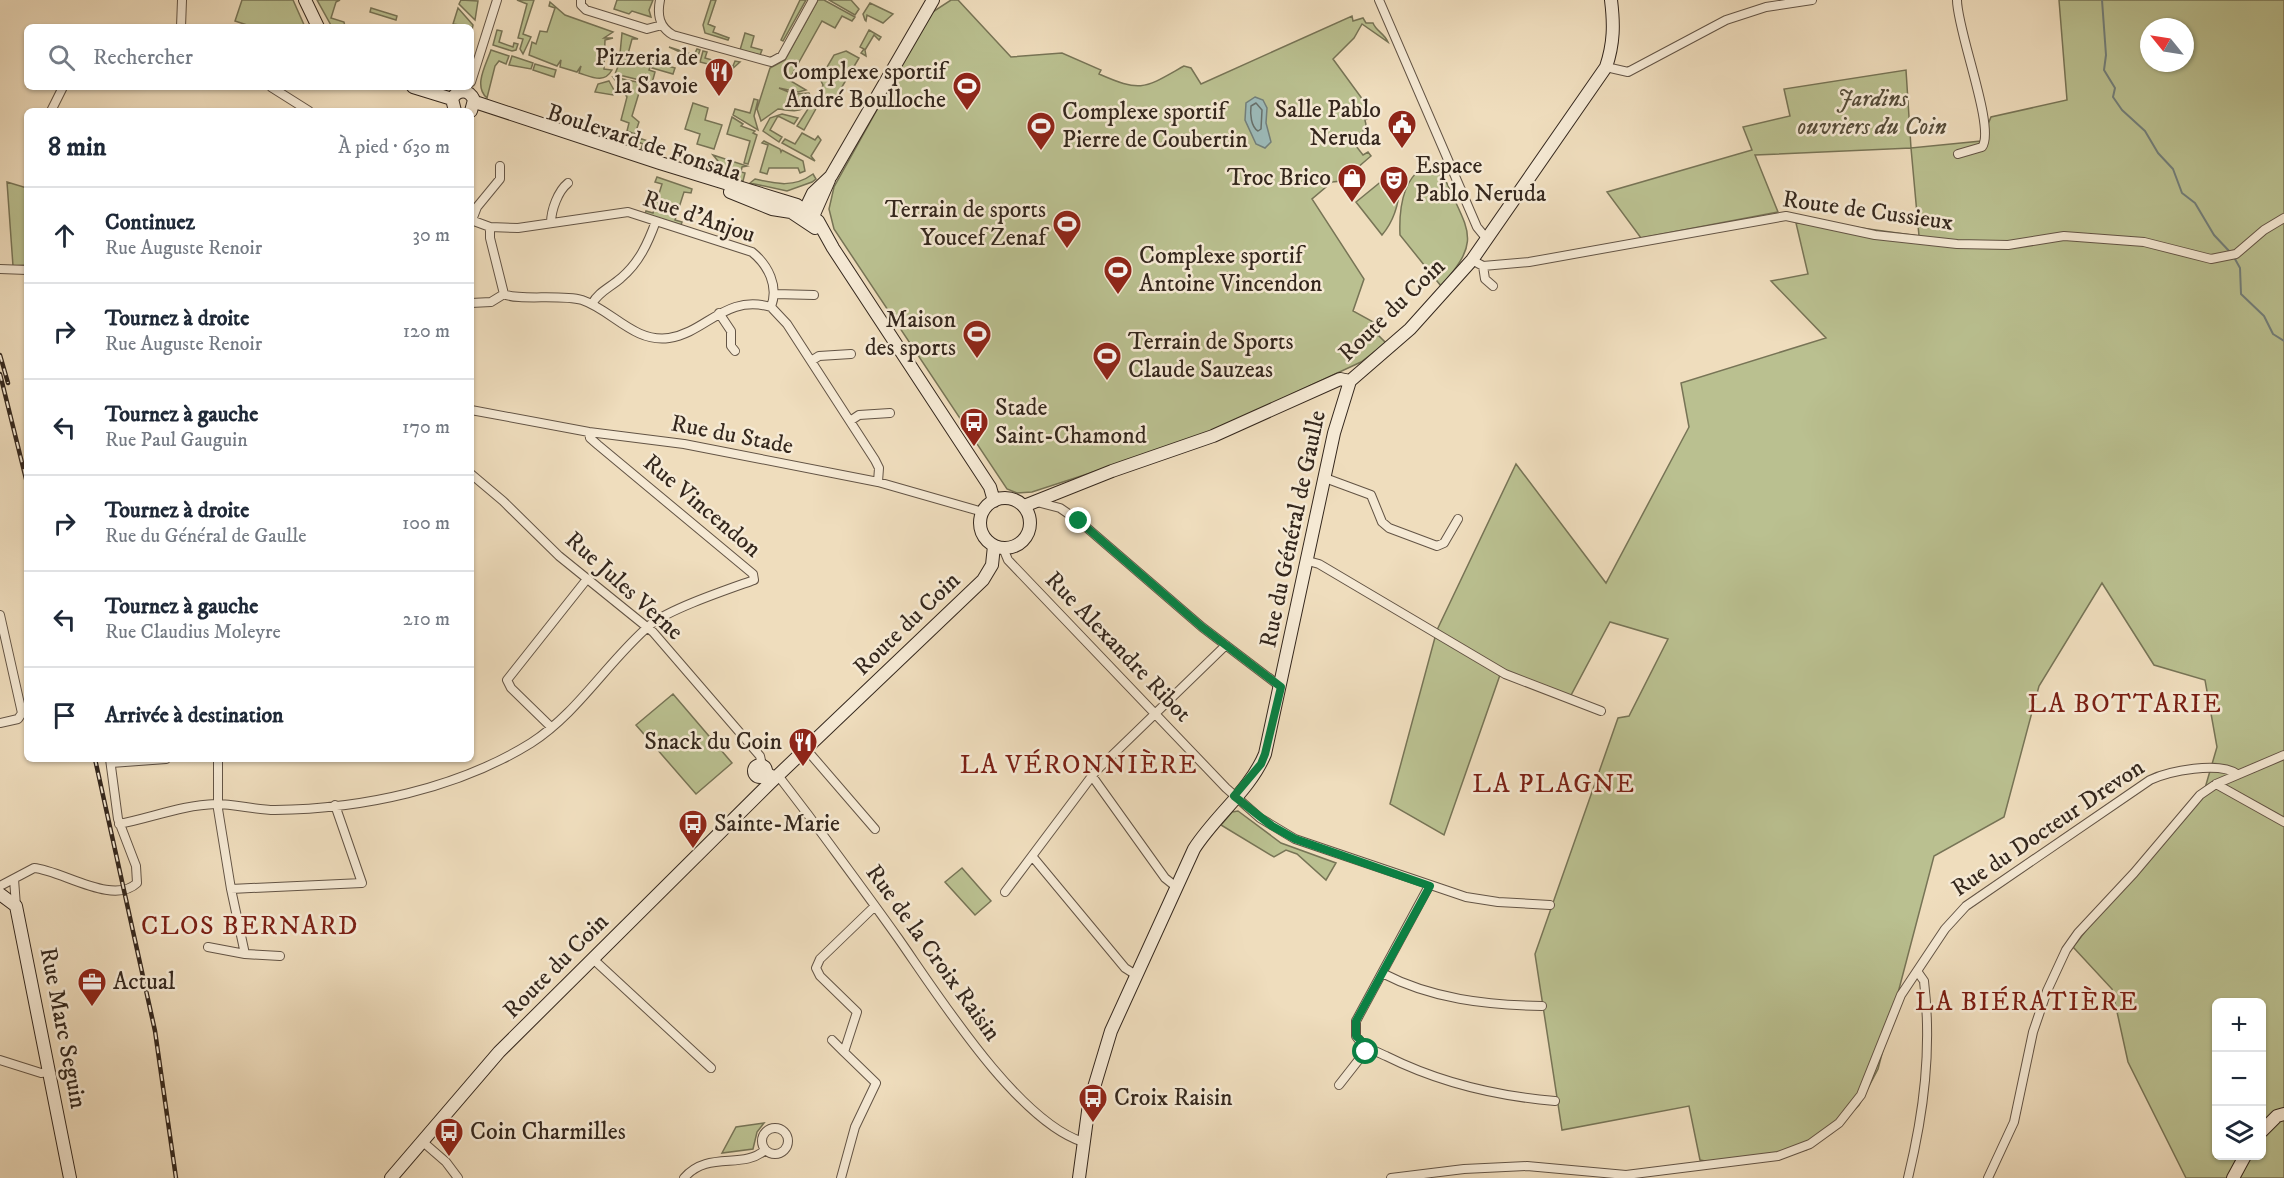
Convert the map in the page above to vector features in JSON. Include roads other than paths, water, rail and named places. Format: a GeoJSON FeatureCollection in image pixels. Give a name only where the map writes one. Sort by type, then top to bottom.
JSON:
{"type":"FeatureCollection","features":[{"type":"Feature","properties":{"kind":"main road"},"geometry":{"type":"LineString","coordinates":[[305,0],[317,24]]}},
{"type":"Feature","properties":{"kind":"main road"},"geometry":{"type":"LineString","coordinates":[[933,0],[831,176],[813,193],[807,216],[830,244],[990,487],[994,501]]}},
{"type":"Feature","properties":{"kind":"main road","name":"Route du Coin"},"geometry":{"type":"LineString","coordinates":[[1024,506],[1258,418],[1340,379],[1350,381],[1410,329],[1477,263],[1486,238],[1606,67],[1613,48],[1611,0]]}},
{"type":"Feature","properties":{"kind":"main road"},"geometry":{"type":"LineString","coordinates":[[420,90],[453,105],[458,93],[471,97]]}},
{"type":"Feature","properties":{"kind":"main road","name":"Boulevard de Fonsala"},"geometry":{"type":"LineString","coordinates":[[471,97],[807,216]]}},
{"type":"Feature","properties":{"kind":"main road","name":"Rue du Général de Gaulle"},"geometry":{"type":"LineString","coordinates":[[1079,1178],[1089,1104],[1099,1068],[1136,975],[1176,886],[1203,835],[1261,764],[1265,754],[1340,408],[1350,381]]}},
{"type":"Feature","properties":{"kind":"main road"},"geometry":{"type":"LineString","coordinates":[[1009,498],[1024,506],[1030,516],[1029,533],[1018,545],[998,547],[981,531],[983,512],[994,501],[1009,498]]}},
{"type":"Feature","properties":{"kind":"main road","name":"Route du Coin"},"geometry":{"type":"LineString","coordinates":[[391,1178],[485,1066],[760,793],[766,772],[790,764],[983,580],[992,565],[998,547]]}},
{"type":"Feature","properties":{"kind":"main road"},"geometry":{"type":"LineString","coordinates":[[760,793],[766,772]]}},
{"type":"Feature","properties":{"kind":"main road"},"geometry":{"type":"LineString","coordinates":[[0,894],[16,906]]}},
{"type":"Feature","properties":{"kind":"main road","name":"Rue Marc Seguin"},"geometry":{"type":"LineString","coordinates":[[16,906],[70,1178]]}},
{"type":"Feature","properties":{"kind":"main road"},"geometry":{"type":"LineString","coordinates":[[2266,1127],[2277,1116],[2284,1114]]}},
{"type":"Feature","properties":{"kind":"main road"},"geometry":{"type":"LineString","coordinates":[[2233,1178],[2242,1160]]}},
{"type":"Feature","properties":{"kind":"street"},"geometry":{"type":"LineString","coordinates":[[181,24],[182,0]]}},
{"type":"Feature","properties":{"kind":"street"},"geometry":{"type":"LineString","coordinates":[[474,86],[497,0]]}},
{"type":"Feature","properties":{"kind":"street"},"geometry":{"type":"LineString","coordinates":[[581,0],[580,5],[586,10],[647,29],[662,25]]}},
{"type":"Feature","properties":{"kind":"street"},"geometry":{"type":"LineString","coordinates":[[660,0],[658,10],[662,25],[673,35],[771,62],[782,56],[813,0]]}},
{"type":"Feature","properties":{"kind":"street"},"geometry":{"type":"LineString","coordinates":[[1379,0],[1477,227],[1486,238]]}},
{"type":"Feature","properties":{"kind":"street"},"geometry":{"type":"LineString","coordinates":[[1606,67],[1628,72],[1726,20],[1766,7],[1812,0]]}},
{"type":"Feature","properties":{"kind":"street"},"geometry":{"type":"LineString","coordinates":[[1957,0],[1958,22],[1984,115],[1986,136],[1982,147],[1958,154]]}},
{"type":"Feature","properties":{"kind":"street"},"geometry":{"type":"LineString","coordinates":[[52,108],[62,90]]}},
{"type":"Feature","properties":{"kind":"street"},"geometry":{"type":"LineString","coordinates":[[276,90],[304,108]]}},
{"type":"Feature","properties":{"kind":"street","name":"Rue d'Anjou"},"geometry":{"type":"LineString","coordinates":[[474,214],[500,180],[500,166]]}},
{"type":"Feature","properties":{"kind":"street"},"geometry":{"type":"LineString","coordinates":[[551,222],[553,209],[563,188],[568,183]]}},
{"type":"Feature","properties":{"kind":"street","name":"Rue d'Anjou"},"geometry":{"type":"LineString","coordinates":[[474,221],[490,227],[518,228],[621,212],[752,252],[768,271],[775,294]]}},
{"type":"Feature","properties":{"kind":"street","name":"Route de Cussieux"},"geometry":{"type":"LineString","coordinates":[[1477,263],[1529,262],[1786,216],[1875,235],[1957,244],[2008,245],[2072,236],[2144,242],[2195,256],[2217,258],[2236,254],[2264,230],[2284,218]]}},
{"type":"Feature","properties":{"kind":"street"},"geometry":{"type":"LineString","coordinates":[[592,304],[599,295],[633,266],[648,243],[656,221]]}},
{"type":"Feature","properties":{"kind":"street"},"geometry":{"type":"LineString","coordinates":[[490,227],[490,238],[504,294]]}},
{"type":"Feature","properties":{"kind":"street"},"geometry":{"type":"LineString","coordinates":[[1477,263],[1485,279],[1493,286]]}},
{"type":"Feature","properties":{"kind":"street"},"geometry":{"type":"LineString","coordinates":[[0,269],[24,270]]}},
{"type":"Feature","properties":{"kind":"street"},"geometry":{"type":"LineString","coordinates":[[474,303],[491,302],[504,294],[514,297],[566,297],[592,304],[639,334],[659,339],[682,333],[719,313],[747,304],[771,307],[787,324],[879,468],[878,482]]}},
{"type":"Feature","properties":{"kind":"street"},"geometry":{"type":"LineString","coordinates":[[771,307],[775,294],[814,295]]}},
{"type":"Feature","properties":{"kind":"street"},"geometry":{"type":"LineString","coordinates":[[719,313],[731,331],[731,346],[735,351]]}},
{"type":"Feature","properties":{"kind":"street"},"geometry":{"type":"LineString","coordinates":[[811,361],[822,356],[851,354]]}},
{"type":"Feature","properties":{"kind":"street","name":"Rue du Stade"},"geometry":{"type":"LineString","coordinates":[[474,411],[589,432],[684,444],[878,482],[983,512]]}},
{"type":"Feature","properties":{"kind":"street"},"geometry":{"type":"LineString","coordinates":[[850,421],[859,416],[890,413]]}},
{"type":"Feature","properties":{"kind":"street","name":"Rue Vincendon"},"geometry":{"type":"LineString","coordinates":[[589,432],[590,438],[598,445],[755,576],[754,580],[707,597],[646,628]]}},
{"type":"Feature","properties":{"kind":"street","name":"Rue Jules Verne"},"geometry":{"type":"LineString","coordinates":[[474,477],[587,579],[653,632],[760,756],[766,772]]}},
{"type":"Feature","properties":{"kind":"street"},"geometry":{"type":"LineString","coordinates":[[1325,478],[1371,495],[1382,522],[1389,528],[1437,546],[1444,543],[1458,519]]}},
{"type":"Feature","properties":{"kind":"street"},"geometry":{"type":"LineString","coordinates":[[1037,502],[1060,508],[1079,521],[1226,645],[1281,687]]}},
{"type":"Feature","properties":{"kind":"street","name":"Rue Alexandre Ribot"},"geometry":{"type":"LineString","coordinates":[[998,547],[1234,796],[1272,826],[1295,839],[1430,886],[1498,902],[1550,905]]}},
{"type":"Feature","properties":{"kind":"street"},"geometry":{"type":"LineString","coordinates":[[1308,561],[1318,564],[1505,674],[1601,711]]}},
{"type":"Feature","properties":{"kind":"street"},"geometry":{"type":"LineString","coordinates":[[551,726],[511,688],[507,681],[587,579]]}},
{"type":"Feature","properties":{"kind":"street"},"geometry":{"type":"LineString","coordinates":[[0,615],[4,657],[22,716],[0,723]]}},
{"type":"Feature","properties":{"kind":"street"},"geometry":{"type":"LineString","coordinates":[[119,824],[174,809],[218,804],[271,810],[334,805],[411,792],[467,773],[531,742],[551,726],[646,628]]}},
{"type":"Feature","properties":{"kind":"street"},"geometry":{"type":"LineString","coordinates":[[1005,892],[1092,776],[1226,645]]}},
{"type":"Feature","properties":{"kind":"street"},"geometry":{"type":"LineString","coordinates":[[806,749],[875,829]]}},
{"type":"Feature","properties":{"kind":"street"},"geometry":{"type":"LineString","coordinates":[[1988,1178],[2014,1122],[2036,1024],[2047,991],[2066,950],[2200,795],[2237,774],[2284,755]]}},
{"type":"Feature","properties":{"kind":"street"},"geometry":{"type":"LineString","coordinates":[[0,886],[37,868],[107,891],[133,887],[138,880],[138,873],[119,824],[110,762]]}},
{"type":"Feature","properties":{"kind":"street"},"geometry":{"type":"LineString","coordinates":[[218,762],[218,804],[231,889],[245,954]]}},
{"type":"Feature","properties":{"kind":"street","name":"Rue du Docteur Drevon"},"geometry":{"type":"LineString","coordinates":[[1391,1178],[1464,1169],[1527,1166],[1585,1175],[1645,1173],[1778,1156],[1810,1144],[1839,1123],[1861,1095],[1870,1078],[1896,1003],[1945,929],[1966,906],[2150,780],[2177,770],[2229,770],[2237,774]]}},
{"type":"Feature","properties":{"kind":"street","name":"Rue de la Croix Raisin"},"geometry":{"type":"LineString","coordinates":[[766,772],[875,906],[981,1053],[1034,1112],[1070,1137],[1083,1143]]}},
{"type":"Feature","properties":{"kind":"street"},"geometry":{"type":"LineString","coordinates":[[1092,776],[1165,878],[1176,886]]}},
{"type":"Feature","properties":{"kind":"street"},"geometry":{"type":"LineString","coordinates":[[2216,784],[2284,822]]}},
{"type":"Feature","properties":{"kind":"street"},"geometry":{"type":"LineString","coordinates":[[231,889],[362,883],[334,805]]}},
{"type":"Feature","properties":{"kind":"street"},"geometry":{"type":"LineString","coordinates":[[1032,856],[1125,968],[1136,975]]}},
{"type":"Feature","properties":{"kind":"street"},"geometry":{"type":"LineString","coordinates":[[14,879],[16,906]]}},
{"type":"Feature","properties":{"kind":"street"},"geometry":{"type":"LineString","coordinates":[[1430,886],[1356,1021],[1356,1036],[1368,1047],[1406,1066],[1461,1086],[1488,1093],[1555,1101]]}},
{"type":"Feature","properties":{"kind":"street"},"geometry":{"type":"LineString","coordinates":[[844,1052],[857,1012],[817,972],[816,968],[820,959],[875,906]]}},
{"type":"Feature","properties":{"kind":"street"},"geometry":{"type":"LineString","coordinates":[[208,947],[245,954],[280,956]]}},
{"type":"Feature","properties":{"kind":"street"},"geometry":{"type":"LineString","coordinates":[[593,959],[711,1068]]}},
{"type":"Feature","properties":{"kind":"street"},"geometry":{"type":"LineString","coordinates":[[1908,1178],[1920,1126],[1928,1062],[1924,981],[1917,971]]}},
{"type":"Feature","properties":{"kind":"street"},"geometry":{"type":"LineString","coordinates":[[1382,973],[1412,987],[1469,1002],[1542,1006]]}},
{"type":"Feature","properties":{"kind":"street"},"geometry":{"type":"LineString","coordinates":[[832,1040],[876,1083],[855,1127],[841,1178]]}},
{"type":"Feature","properties":{"kind":"street"},"geometry":{"type":"LineString","coordinates":[[1339,1085],[1368,1047]]}},
{"type":"Feature","properties":{"kind":"street"},"geometry":{"type":"LineString","coordinates":[[0,1060],[41,1073],[50,1072]]}},
{"type":"Feature","properties":{"kind":"street"},"geometry":{"type":"LineString","coordinates":[[423,1142],[446,1162],[458,1178]]}},
{"type":"Feature","properties":{"kind":"street"},"geometry":{"type":"LineString","coordinates":[[684,1178],[700,1164],[756,1156],[765,1150]]}},
{"type":"Feature","properties":{"kind":"water"},"geometry":{"type":"Polygon","coordinates":[[[1255,97],[1263,100],[1267,108],[1266,123],[1271,142],[1265,148],[1256,144],[1245,120],[1246,103],[1255,97]]]}},
{"type":"Feature","properties":{"kind":"waterway"},"geometry":{"type":"LineString","coordinates":[[2102,0],[2106,55],[2104,70],[2115,88],[2113,97],[2122,110],[2145,131],[2158,153],[2173,169],[2182,193],[2195,203],[2214,235],[2230,252]]}},
{"type":"Feature","properties":{"kind":"waterway"},"geometry":{"type":"LineString","coordinates":[[2235,259],[2240,268],[2241,294],[2264,316],[2273,334],[2284,341]]}},
{"type":"Feature","properties":{"kind":"railway"},"geometry":{"type":"LineString","coordinates":[[0,355],[8,383]]}},
{"type":"Feature","properties":{"kind":"railway"},"geometry":{"type":"LineString","coordinates":[[0,374],[24,471]]}},
{"type":"Feature","properties":{"kind":"railway"},"geometry":{"type":"LineString","coordinates":[[96,762],[155,1031],[176,1178]]}},
{"type":"Feature","properties":{"kind":"place","name":"Pizzeria de la Savoie"},"geometry":{"type":"Point","coordinates":[719,98]}},
{"type":"Feature","properties":{"kind":"place","name":"Complexe sportif André Boulloche"},"geometry":{"type":"Point","coordinates":[967,112]}},
{"type":"Feature","properties":{"kind":"place","name":"Salle Pablo Neruda"},"geometry":{"type":"Point","coordinates":[1402,150]}},
{"type":"Feature","properties":{"kind":"place","name":"Complexe sportif Pierre de Coubertin"},"geometry":{"type":"Point","coordinates":[1041,152]}},
{"type":"Feature","properties":{"kind":"place","name":"Troc Brico"},"geometry":{"type":"Point","coordinates":[1352,204]}},
{"type":"Feature","properties":{"kind":"place","name":"Espace Pablo Neruda"},"geometry":{"type":"Point","coordinates":[1394,206]}},
{"type":"Feature","properties":{"kind":"place","name":"Terrain de sports Youcef Zenaf"},"geometry":{"type":"Point","coordinates":[1067,250]}},
{"type":"Feature","properties":{"kind":"place","name":"Complexe sportif Antoine Vincendon"},"geometry":{"type":"Point","coordinates":[1118,296]}},
{"type":"Feature","properties":{"kind":"place","name":"Maison des sports"},"geometry":{"type":"Point","coordinates":[977,360]}},
{"type":"Feature","properties":{"kind":"place","name":"Terrain de Sports Claude Sauzeas"},"geometry":{"type":"Point","coordinates":[1107,382]}},
{"type":"Feature","properties":{"kind":"place","name":"Stade Saint-Chamond"},"geometry":{"type":"Point","coordinates":[974,448]}},
{"type":"Feature","properties":{"kind":"place","name":"Snack du Coin"},"geometry":{"type":"Point","coordinates":[803,768]}},
{"type":"Feature","properties":{"kind":"place","name":"Sainte-Marie"},"geometry":{"type":"Point","coordinates":[693,850]}},
{"type":"Feature","properties":{"kind":"place","name":"Actual"},"geometry":{"type":"Point","coordinates":[92,1008]}},
{"type":"Feature","properties":{"kind":"place","name":"Croix Raisin"},"geometry":{"type":"Point","coordinates":[1093,1124]}},
{"type":"Feature","properties":{"kind":"place","name":"Coin Charmilles"},"geometry":{"type":"Point","coordinates":[449,1158]}},
{"type":"Feature","properties":{"kind":"district","name":"LA BOTTARIE"},"geometry":{"type":"Point","coordinates":[2125,704]}},
{"type":"Feature","properties":{"kind":"district","name":"LA VÉRONNIÈRE"},"geometry":{"type":"Point","coordinates":[1079,765]}},
{"type":"Feature","properties":{"kind":"district","name":"LA PLAGNE"},"geometry":{"type":"Point","coordinates":[1554,784]}},
{"type":"Feature","properties":{"kind":"district","name":"CLOS BERNARD"},"geometry":{"type":"Point","coordinates":[250,926]}},
{"type":"Feature","properties":{"kind":"district","name":"LA BIÉRATIÈRE"},"geometry":{"type":"Point","coordinates":[2027,1002]}},
{"type":"Feature","properties":{"kind":"park label","name":"Jardins ouvriers du Coin"},"geometry":{"type":"Point","coordinates":[1872,113]}}]}
